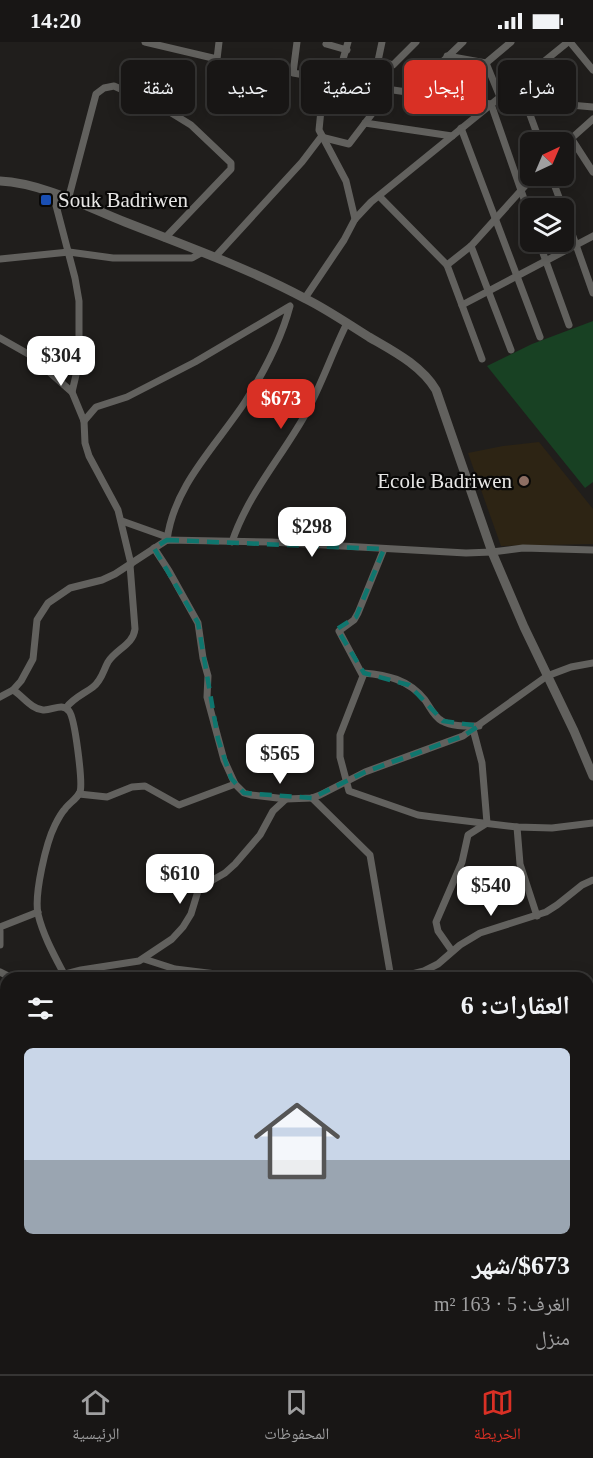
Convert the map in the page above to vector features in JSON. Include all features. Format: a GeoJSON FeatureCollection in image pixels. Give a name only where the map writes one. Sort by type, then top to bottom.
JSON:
{"type":"FeatureCollection","features":[{"type":"Feature","properties":{"kind":"street"},"geometry":{"type":"LineString","coordinates":[[146,42],[217,59],[219,42]]}},
{"type":"Feature","properties":{"kind":"street"},"geometry":{"type":"LineString","coordinates":[[297,42],[293,73],[301,74]]}},
{"type":"Feature","properties":{"kind":"street"},"geometry":{"type":"LineString","coordinates":[[317,42],[347,46]]}},
{"type":"Feature","properties":{"kind":"street"},"geometry":{"type":"LineString","coordinates":[[382,42],[378,61],[393,65],[416,42]]}},
{"type":"Feature","properties":{"kind":"street"},"geometry":{"type":"LineString","coordinates":[[443,60],[463,42]]}},
{"type":"Feature","properties":{"kind":"street"},"geometry":{"type":"LineString","coordinates":[[498,92],[486,63],[511,42]]}},
{"type":"Feature","properties":{"kind":"street"},"geometry":{"type":"LineString","coordinates":[[547,60],[569,42],[593,70]]}},
{"type":"Feature","properties":{"kind":"street"},"geometry":{"type":"LineString","coordinates":[[447,56],[469,60]]}},
{"type":"Feature","properties":{"kind":"street"},"geometry":{"type":"LineString","coordinates":[[582,58],[593,59]]}},
{"type":"Feature","properties":{"kind":"street"},"geometry":{"type":"LineString","coordinates":[[68,200],[96,94],[104,88],[114,86],[165,109],[191,125],[231,163],[231,169],[165,238]]}},
{"type":"Feature","properties":{"kind":"street"},"geometry":{"type":"LineString","coordinates":[[305,298],[344,240],[355,219],[379,196],[498,99]]}},
{"type":"Feature","properties":{"kind":"street"},"geometry":{"type":"LineString","coordinates":[[486,103],[491,104]]}},
{"type":"Feature","properties":{"kind":"street"},"geometry":{"type":"LineString","coordinates":[[491,104],[524,198]]}},
{"type":"Feature","properties":{"kind":"street"},"geometry":{"type":"LineString","coordinates":[[576,106],[593,107]]}},
{"type":"Feature","properties":{"kind":"street"},"geometry":{"type":"LineString","coordinates":[[321,114],[319,130],[321,137],[346,181],[355,219]]}},
{"type":"Feature","properties":{"kind":"street"},"geometry":{"type":"LineString","coordinates":[[321,137],[349,144],[372,114]]}},
{"type":"Feature","properties":{"kind":"street"},"geometry":{"type":"LineString","coordinates":[[530,114],[536,132]]}},
{"type":"Feature","properties":{"kind":"street"},"geometry":{"type":"LineString","coordinates":[[574,135],[593,119]]}},
{"type":"Feature","properties":{"kind":"street"},"geometry":{"type":"LineString","coordinates":[[365,123],[452,136]]}},
{"type":"Feature","properties":{"kind":"street"},"geometry":{"type":"LineString","coordinates":[[461,128],[540,337]]}},
{"type":"Feature","properties":{"kind":"street"},"geometry":{"type":"LineString","coordinates":[[215,257],[321,137]]}},
{"type":"Feature","properties":{"kind":"street"},"geometry":{"type":"LineString","coordinates":[[574,143],[593,172]]}},
{"type":"Feature","properties":{"kind":"street"},"geometry":{"type":"LineString","coordinates":[[0,181],[15,182],[53,194],[215,257],[305,298],[402,357],[430,381],[436,390],[492,552],[593,776]]}},
{"type":"Feature","properties":{"kind":"street"},"geometry":{"type":"LineString","coordinates":[[447,265],[471,246],[525,186]]}},
{"type":"Feature","properties":{"kind":"street"},"geometry":{"type":"LineString","coordinates":[[53,194],[69,252],[79,301],[80,321],[76,375],[72,393]]}},
{"type":"Feature","properties":{"kind":"street"},"geometry":{"type":"LineString","coordinates":[[379,196],[447,265],[482,359]]}},
{"type":"Feature","properties":{"kind":"street"},"geometry":{"type":"LineString","coordinates":[[462,305],[593,236]]}},
{"type":"Feature","properties":{"kind":"street"},"geometry":{"type":"LineString","coordinates":[[574,239],[593,293]]}},
{"type":"Feature","properties":{"kind":"street"},"geometry":{"type":"LineString","coordinates":[[471,246],[511,350]]}},
{"type":"Feature","properties":{"kind":"street"},"geometry":{"type":"LineString","coordinates":[[0,259],[69,252],[113,258],[194,258],[201,253]]}},
{"type":"Feature","properties":{"kind":"street"},"geometry":{"type":"LineString","coordinates":[[542,252],[569,325]]}},
{"type":"Feature","properties":{"kind":"street"},"geometry":{"type":"LineString","coordinates":[[0,697],[13,690],[33,660],[37,620],[48,603],[70,588],[102,580],[130,565],[167,538],[174,511],[183,491],[262,374],[280,337],[295,294]]}},
{"type":"Feature","properties":{"kind":"street"},"geometry":{"type":"LineString","coordinates":[[84,421],[96,407],[127,398],[195,362],[290,306]]}},
{"type":"Feature","properties":{"kind":"street"},"geometry":{"type":"LineString","coordinates":[[232,542],[238,524],[259,485],[306,412],[347,323]]}},
{"type":"Feature","properties":{"kind":"street"},"geometry":{"type":"LineString","coordinates":[[0,338],[30,355],[72,393],[84,421],[89,456],[112,496],[122,521],[130,565],[134,636],[111,659],[103,676],[94,686],[66,708]]}},
{"type":"Feature","properties":{"kind":"street"},"geometry":{"type":"LineString","coordinates":[[122,521],[167,538],[466,553],[523,548],[593,550]]}},
{"type":"Feature","properties":{"kind":"street"},"geometry":{"type":"LineString","coordinates":[[154,548],[198,623],[208,676],[207,697],[212,717],[224,760],[235,784],[244,793],[286,798],[312,798],[345,781],[405,757],[449,743],[476,727],[547,676],[571,667],[593,663]]}},
{"type":"Feature","properties":{"kind":"street"},"geometry":{"type":"LineString","coordinates":[[384,549],[358,613],[354,620],[339,631],[363,673],[340,735],[340,757],[347,788],[353,793],[418,814],[517,827],[552,828],[593,823]]}},
{"type":"Feature","properties":{"kind":"street"},"geometry":{"type":"LineString","coordinates":[[363,673],[391,676],[402,681],[417,691],[442,722],[476,727]]}},
{"type":"Feature","properties":{"kind":"street"},"geometry":{"type":"LineString","coordinates":[[13,690],[38,709],[45,711],[63,706],[66,708],[71,714],[81,767],[79,794],[64,809],[51,834],[41,870],[38,912],[46,939],[63,972]]}},
{"type":"Feature","properties":{"kind":"street"},"geometry":{"type":"LineString","coordinates":[[476,727],[482,763],[487,823]]}},
{"type":"Feature","properties":{"kind":"street"},"geometry":{"type":"LineString","coordinates":[[79,794],[107,796],[132,787],[145,786],[179,805],[235,784]]}},
{"type":"Feature","properties":{"kind":"street"},"geometry":{"type":"LineString","coordinates":[[75,972],[144,959],[172,939],[191,914],[198,891],[225,873],[254,844],[273,811],[286,798]]}},
{"type":"Feature","properties":{"kind":"street"},"geometry":{"type":"LineString","coordinates":[[312,798],[370,855],[390,972]]}},
{"type":"Feature","properties":{"kind":"street"},"geometry":{"type":"LineString","coordinates":[[452,951],[438,931],[436,922],[462,862],[468,835],[487,823]]}},
{"type":"Feature","properties":{"kind":"street"},"geometry":{"type":"LineString","coordinates":[[517,827],[519,855],[537,916]]}},
{"type":"Feature","properties":{"kind":"street"},"geometry":{"type":"LineString","coordinates":[[416,972],[438,964],[452,951],[480,933],[537,916],[557,906],[582,885],[593,880]]}},
{"type":"Feature","properties":{"kind":"street"},"geometry":{"type":"LineString","coordinates":[[0,927],[38,912]]}},
{"type":"Feature","properties":{"kind":"street"},"geometry":{"type":"LineString","coordinates":[[0,932],[0,945]]}},
{"type":"Feature","properties":{"kind":"street"},"geometry":{"type":"LineString","coordinates":[[144,959],[175,969],[200,972]]}},
{"type":"Feature","properties":{"kind":"highlighted area"},"geometry":{"type":"Polygon","coordinates":[[[167,540],[384,549],[356,617],[337,629],[364,673],[409,685],[443,721],[479,726],[463,736],[365,772],[312,798],[244,793],[231,778],[218,739],[198,623],[154,548],[167,540]]]}},
{"type":"Feature","properties":{"kind":"shaded area","name":"Ecole Badriwen"},"geometry":{"type":"Polygon","coordinates":[[[539,442],[593,509],[593,544],[501,546],[468,453],[539,442]]]}},
{"type":"Feature","properties":{"kind":"green space"},"geometry":{"type":"Polygon","coordinates":[[[593,321],[593,482],[585,488],[487,366],[532,344],[593,321]]]}},
{"type":"Feature","properties":{"kind":"place","name":"Souk Badriwen"},"geometry":{"type":"Point","coordinates":[46,200]}},
{"type":"Feature","properties":{"kind":"place","name":"Ecole Badriwen"},"geometry":{"type":"Point","coordinates":[524,481]}}]}
